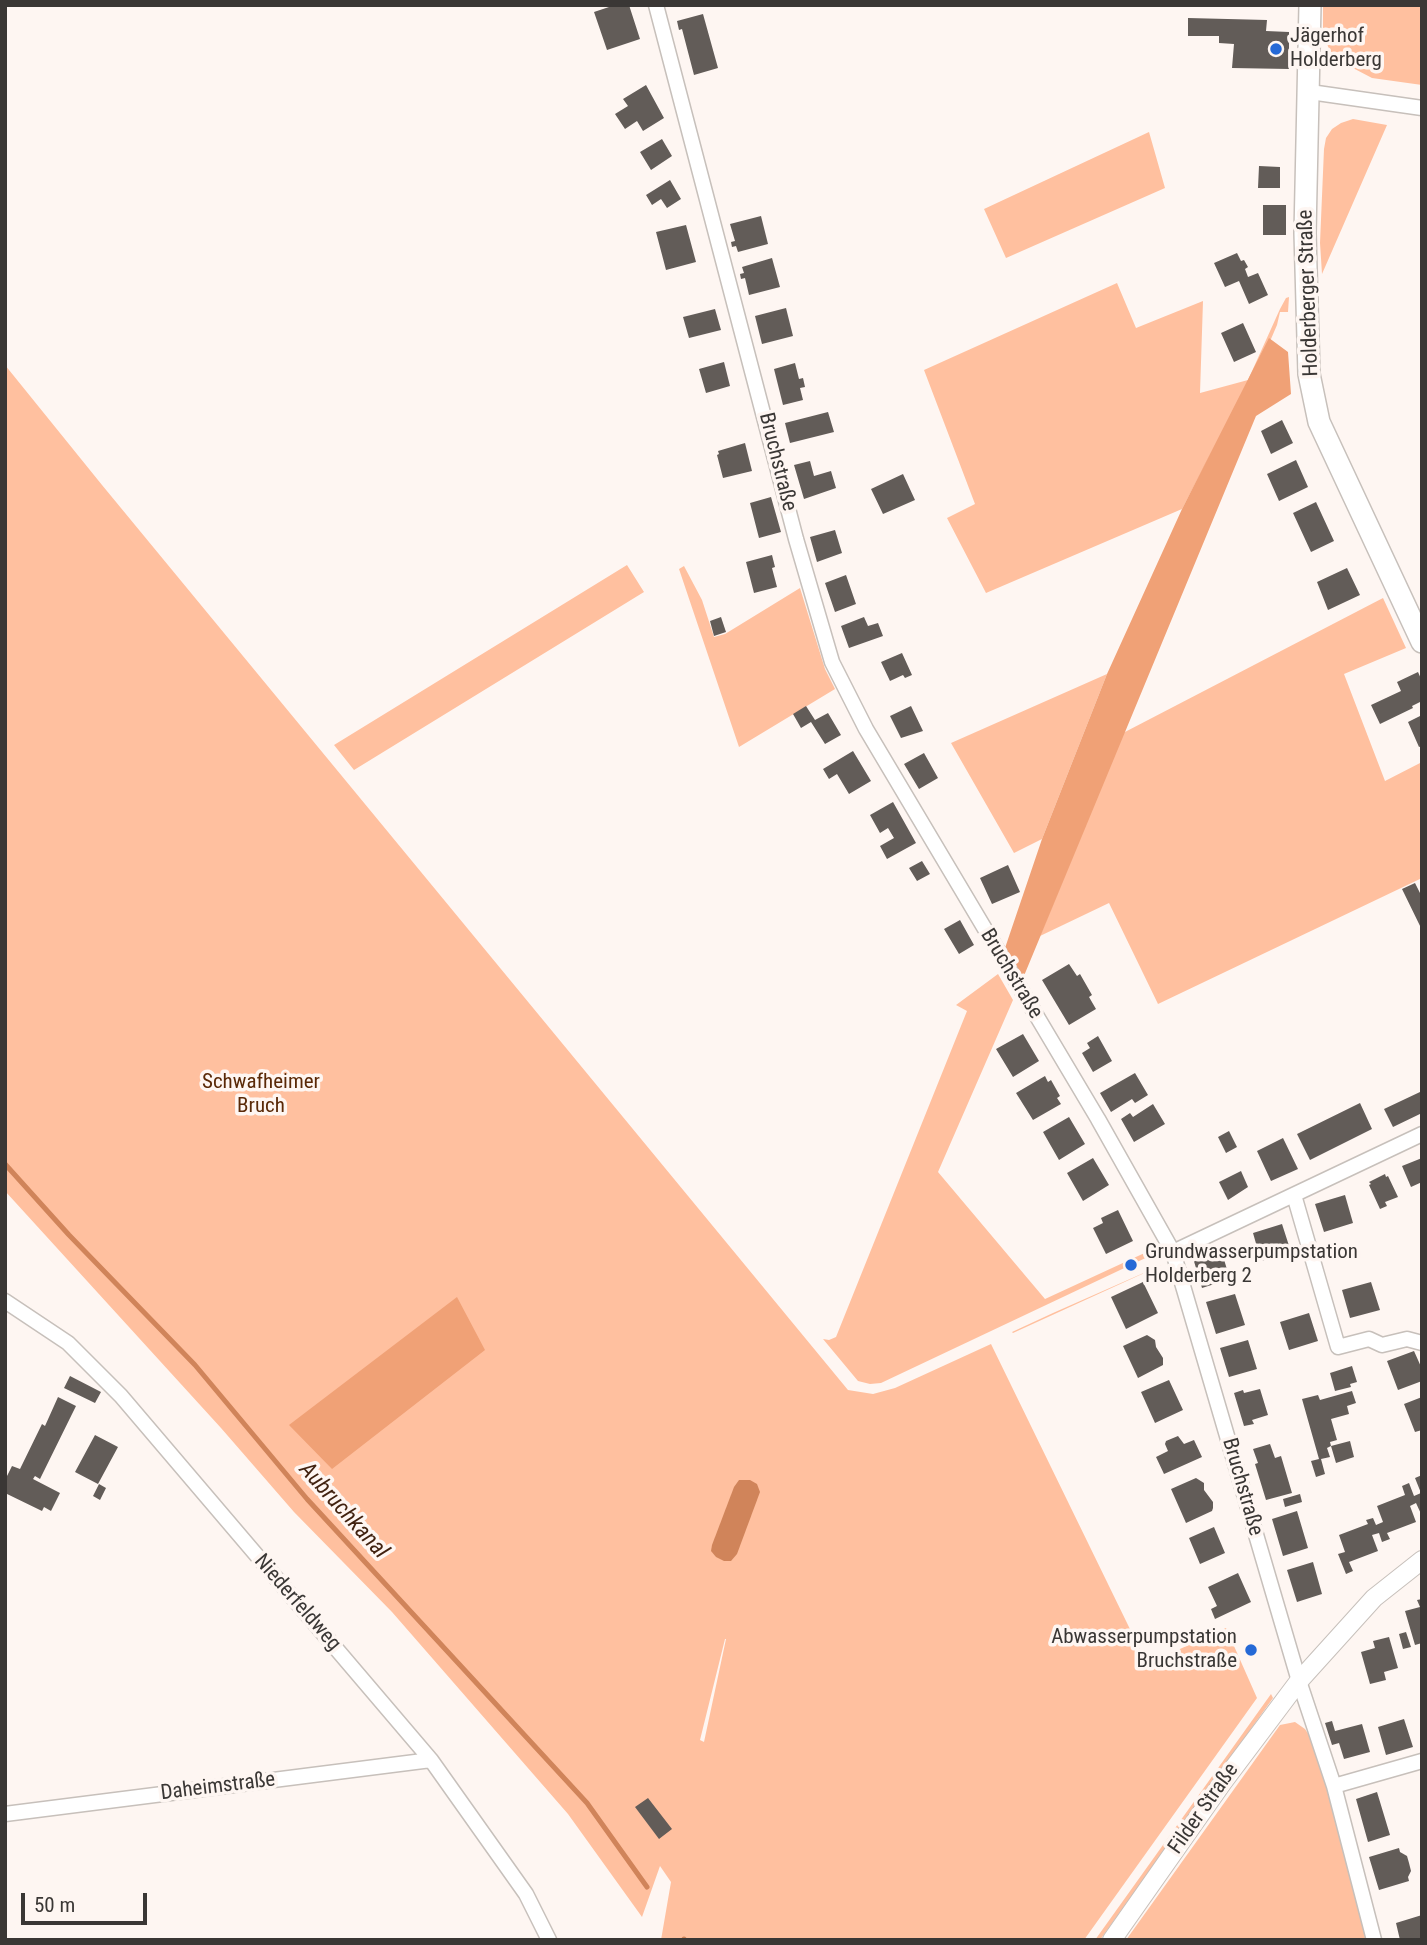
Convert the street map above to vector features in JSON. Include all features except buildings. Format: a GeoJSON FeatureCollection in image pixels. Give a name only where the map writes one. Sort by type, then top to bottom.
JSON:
{"type":"FeatureCollection","features":[{"type":"Feature","properties":{"kind":"main road","name":"Holderberger Straße"},"geometry":{"type":"LineString","coordinates":[[1310,5],[1305,233],[1309,374],[1319,422],[1422,642]]}},
{"type":"Feature","properties":{"kind":"street","name":"Bruchstraße"},"geometry":{"type":"LineString","coordinates":[[656,5],[796,539],[832,662],[866,729],[1098,1119],[1173,1252],[1299,1681],[1334,1786],[1374,1940]]}},
{"type":"Feature","properties":{"kind":"street"},"geometry":{"type":"LineString","coordinates":[[1310,92],[1422,108]]}},
{"type":"Feature","properties":{"kind":"street"},"geometry":{"type":"LineString","coordinates":[[1173,1252],[1422,1134]]}},
{"type":"Feature","properties":{"kind":"street"},"geometry":{"type":"LineString","coordinates":[[1294,1195],[1338,1347],[1369,1339],[1382,1345],[1407,1339],[1422,1342]]}},
{"type":"Feature","properties":{"kind":"street","name":"Niederfeldweg"},"geometry":{"type":"LineString","coordinates":[[5,1301],[68,1343],[121,1396],[431,1760],[526,1894],[549,1940]]}},
{"type":"Feature","properties":{"kind":"street","name":"Filder Straße"},"geometry":{"type":"LineString","coordinates":[[1112,1940],[1223,1782],[1299,1681],[1374,1598],[1422,1560]]}},
{"type":"Feature","properties":{"kind":"street","name":"Daheimstraße"},"geometry":{"type":"LineString","coordinates":[[5,1814],[431,1760]]}},
{"type":"Feature","properties":{"kind":"street"},"geometry":{"type":"LineString","coordinates":[[1334,1786],[1422,1761]]}},
{"type":"Feature","properties":{"kind":"green space"},"geometry":{"type":"Polygon","coordinates":[[[1323,5],[1422,5],[1422,85],[1372,78],[1330,52],[1323,33],[1323,5]]]}},
{"type":"Feature","properties":{"kind":"green space"},"geometry":{"type":"Polygon","coordinates":[[[1353,119],[1387,125],[1322,274],[1320,243],[1326,138],[1332,129],[1353,119]]]}},
{"type":"Feature","properties":{"kind":"green space"},"geometry":{"type":"Polygon","coordinates":[[[1149,132],[1165,188],[1006,258],[984,209],[1149,132]]]}},
{"type":"Feature","properties":{"kind":"green space"},"geometry":{"type":"Polygon","coordinates":[[[1117,283],[1136,328],[1203,301],[1200,393],[1248,380],[1280,309],[1289,297],[1288,312],[1280,312],[1277,325],[1225,446],[1232,413],[1182,509],[986,593],[947,518],[975,504],[924,370],[1117,283]]]}},
{"type":"Feature","properties":{"kind":"green space","name":"Schwafheimer Bruch"},"geometry":{"type":"Polygon","coordinates":[[[5,365],[848,1390],[873,1394],[895,1388],[991,1344],[1147,1664],[1226,1628],[1257,1698],[1084,1940],[661,1940],[671,1882],[660,1866],[642,1917],[568,1814],[392,1612],[294,1512],[5,1191],[5,365]],[[726,1639],[700,1740],[704,1742],[726,1639]]]}},
{"type":"Feature","properties":{"kind":"green space"},"geometry":{"type":"Polygon","coordinates":[[[627,565],[644,592],[354,770],[334,745],[627,565]]]}},
{"type":"Feature","properties":{"kind":"green space"},"geometry":{"type":"Polygon","coordinates":[[[684,566],[702,600],[714,637],[725,634],[800,588],[825,669],[835,689],[739,747],[679,569],[684,566]]]}},
{"type":"Feature","properties":{"kind":"green space"},"geometry":{"type":"Polygon","coordinates":[[[1383,598],[1406,648],[1344,674],[1385,781],[1422,762],[1422,878],[1158,1004],[1109,903],[1040,936],[1123,733],[1383,598]]]}},
{"type":"Feature","properties":{"kind":"green space"},"geometry":{"type":"Polygon","coordinates":[[[1107,674],[1042,839],[1014,853],[951,743],[1107,674]]]}},
{"type":"Feature","properties":{"kind":"green space"},"geometry":{"type":"Polygon","coordinates":[[[998,974],[1013,1000],[938,1172],[1045,1299],[1151,1250],[1154,1254],[881,1383],[858,1381],[823,1339],[836,1337],[967,1011],[956,1005],[998,974]]]}},
{"type":"Feature","properties":{"kind":"green space"},"geometry":{"type":"Polygon","coordinates":[[[1164,1264],[1013,1333],[1012,1332],[1053,1313],[1164,1264]]]}},
{"type":"Feature","properties":{"kind":"green space"},"geometry":{"type":"Polygon","coordinates":[[[1271,1694],[1273,1698],[1100,1940],[1095,1940],[1271,1694]]]}},
{"type":"Feature","properties":{"kind":"green space"},"geometry":{"type":"Polygon","coordinates":[[[1295,1722],[1305,1729],[1311,1738],[1332,1796],[1366,1940],[1126,1940],[1280,1725],[1295,1722]]]}},
{"type":"Feature","properties":{"kind":"shaded area"},"geometry":{"type":"Polygon","coordinates":[[[1269,338],[1288,352],[1291,394],[1256,416],[1021,983],[1004,951],[1042,839],[1107,674],[1182,509],[1269,338]]]}},
{"type":"Feature","properties":{"kind":"shaded area"},"geometry":{"type":"Polygon","coordinates":[[[457,1297],[485,1350],[332,1469],[289,1425],[457,1297]]]}},
{"type":"Feature","properties":{"kind":"shaded area"},"geometry":{"type":"Polygon","coordinates":[[[739,1480],[750,1480],[757,1484],[760,1492],[737,1554],[731,1561],[724,1561],[711,1551],[712,1545],[739,1480]]]}},
{"type":"Feature","properties":{"kind":"waterway","name":"Aubruchkanal"},"geometry":{"type":"LineString","coordinates":[[5,1164],[69,1235],[195,1365],[307,1499],[587,1803],[647,1887]]}},
{"type":"Feature","properties":{"kind":"place","name":"Jägerhof Holderberg"},"geometry":{"type":"Point","coordinates":[1276,49]}},
{"type":"Feature","properties":{"kind":"place","name":"Grundwasserpumpstation Holderberg 2"},"geometry":{"type":"Point","coordinates":[1131,1265]}},
{"type":"Feature","properties":{"kind":"place","name":"Abwasserpumpstation Bruchstraße"},"geometry":{"type":"Point","coordinates":[1251,1650]}}]}
